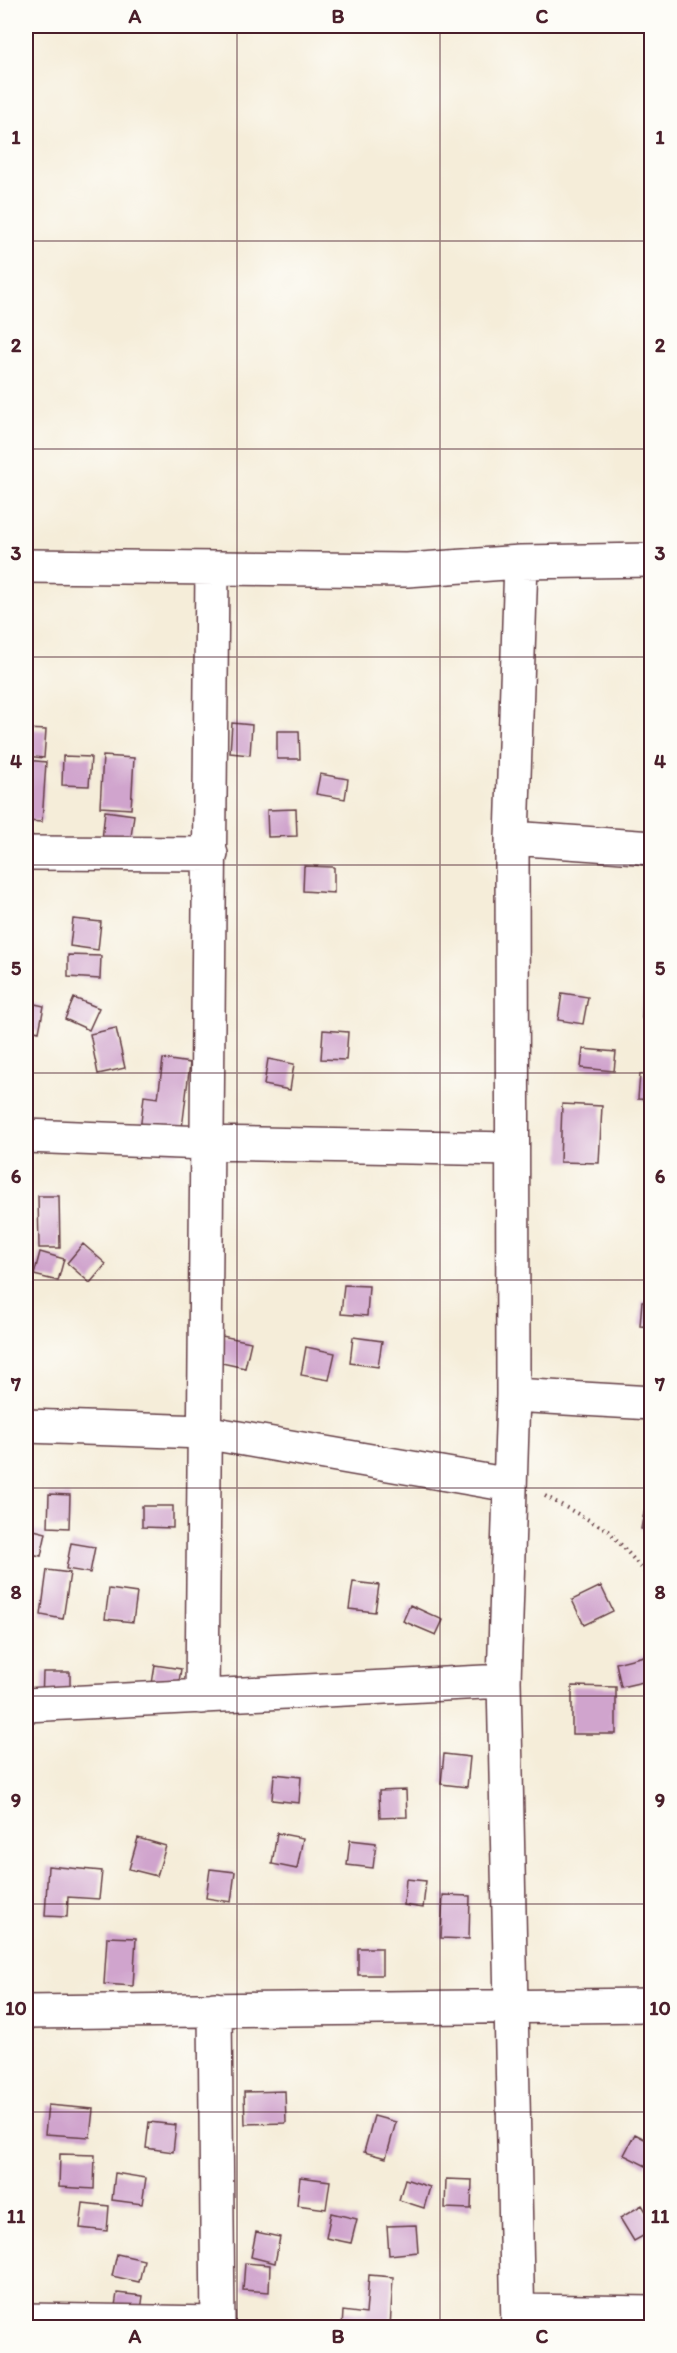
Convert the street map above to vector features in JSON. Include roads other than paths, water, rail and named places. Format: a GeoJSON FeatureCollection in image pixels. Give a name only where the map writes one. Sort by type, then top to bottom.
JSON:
{"type":"FeatureCollection","features":[{"type":"Feature","properties":{"kind":"street"},"geometry":{"type":"LineString","coordinates":[[26,566],[407,570],[521,562],[651,560]]}},
{"type":"Feature","properties":{"kind":"street"},"geometry":{"type":"LineString","coordinates":[[521,562],[512,838],[513,1395],[504,1681],[518,2319],[651,2313]]}},
{"type":"Feature","properties":{"kind":"street"},"geometry":{"type":"LineString","coordinates":[[202,1697],[212,569]]}},
{"type":"Feature","properties":{"kind":"street"},"geometry":{"type":"LineString","coordinates":[[512,838],[651,848]]}},
{"type":"Feature","properties":{"kind":"street"},"geometry":{"type":"LineString","coordinates":[[26,853],[211,854]]}},
{"type":"Feature","properties":{"kind":"street"},"geometry":{"type":"LineString","coordinates":[[26,1136],[206,1143],[511,1149]]}},
{"type":"Feature","properties":{"kind":"street"},"geometry":{"type":"LineString","coordinates":[[513,1395],[651,1403]]}},
{"type":"Feature","properties":{"kind":"street"},"geometry":{"type":"LineString","coordinates":[[26,1426],[204,1432],[510,1485]]}},
{"type":"Feature","properties":{"kind":"street"},"geometry":{"type":"LineString","coordinates":[[26,1705],[504,1681]]}},
{"type":"Feature","properties":{"kind":"street"},"geometry":{"type":"LineString","coordinates":[[26,2012],[651,2005]]}},
{"type":"Feature","properties":{"kind":"street"},"geometry":{"type":"LineString","coordinates":[[26,2319],[218,2326],[215,2009]]}}]}
